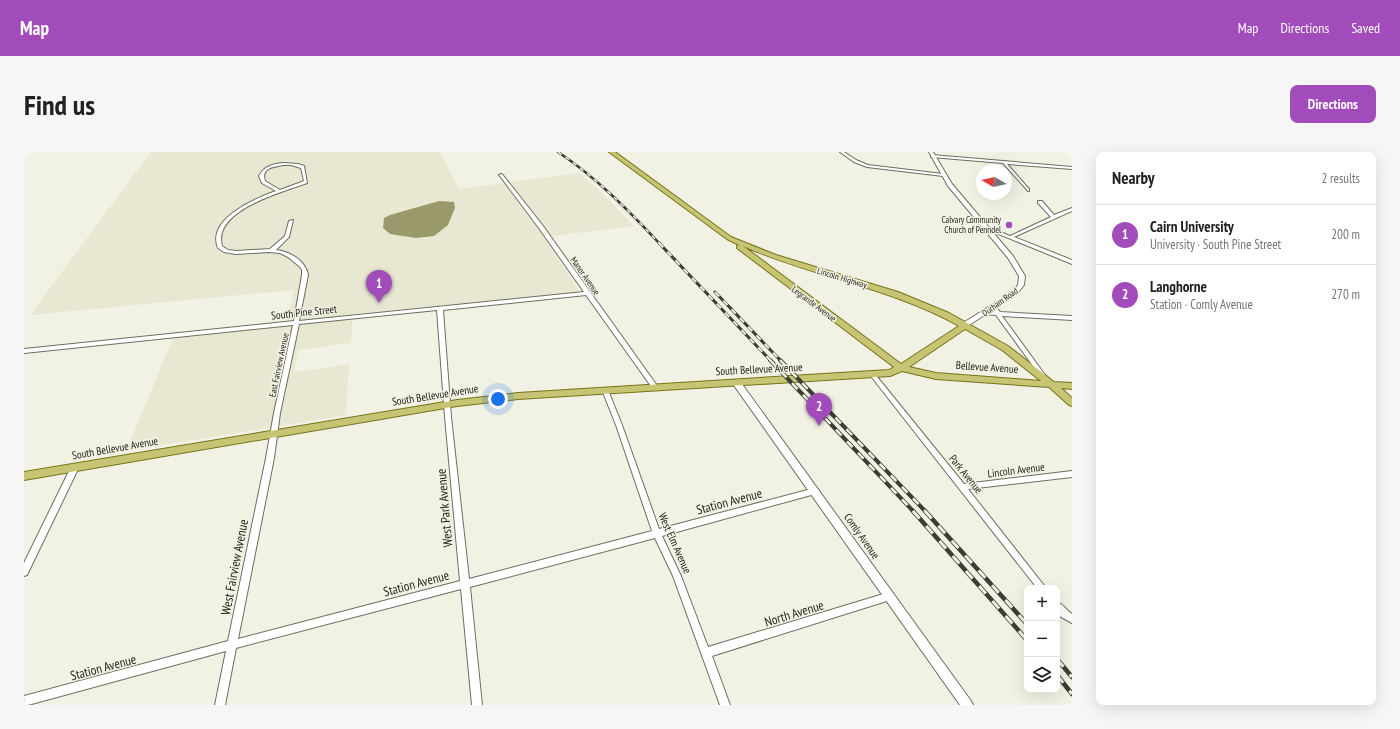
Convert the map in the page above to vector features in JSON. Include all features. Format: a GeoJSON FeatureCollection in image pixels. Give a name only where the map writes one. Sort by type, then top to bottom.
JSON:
{"type":"FeatureCollection","features":[{"type":"Feature","properties":{"kind":"main road","name":"Lincoln Highway"},"geometry":{"type":"LineString","coordinates":[[612,152],[705,222],[729,238],[773,257],[910,299],[966,325],[1005,348],[1048,381],[1072,403]]}},
{"type":"Feature","properties":{"kind":"main road","name":"Durham Road"},"geometry":{"type":"LineString","coordinates":[[901,368],[985,313],[1019,289],[1021,285],[1022,276],[1014,261],[943,175],[932,154]]}},
{"type":"Feature","properties":{"kind":"main road","name":"Legrande Avenue"},"geometry":{"type":"LineString","coordinates":[[729,238],[751,258],[901,368]]}},
{"type":"Feature","properties":{"kind":"main road","name":"South Bellevue Avenue"},"geometry":{"type":"LineString","coordinates":[[24,476],[448,404],[518,396],[872,374],[890,372],[901,368]]}},
{"type":"Feature","properties":{"kind":"main road","name":"Bellevue Avenue"},"geometry":{"type":"LineString","coordinates":[[901,368],[936,376],[1048,381],[1072,386]]}},
{"type":"Feature","properties":{"kind":"street"},"geometry":{"type":"LineString","coordinates":[[842,152],[855,162],[866,166],[943,175]]}},
{"type":"Feature","properties":{"kind":"street"},"geometry":{"type":"LineString","coordinates":[[932,154],[1072,168]]}},
{"type":"Feature","properties":{"kind":"street"},"geometry":{"type":"LineString","coordinates":[[1004,162],[1028,190]]}},
{"type":"Feature","properties":{"kind":"street","name":"East Fairview Avenue"},"geometry":{"type":"LineString","coordinates":[[273,434],[305,271],[294,259],[284,254],[271,251],[232,253],[221,249],[218,244],[218,239],[222,229],[235,214],[253,202],[306,182],[303,167],[301,165],[285,164],[267,168],[262,173],[263,182],[279,191]]}},
{"type":"Feature","properties":{"kind":"street","name":"Manor Avenue"},"geometry":{"type":"LineString","coordinates":[[501,175],[541,228],[655,387]]}},
{"type":"Feature","properties":{"kind":"street"},"geometry":{"type":"LineString","coordinates":[[1040,202],[1054,218]]}},
{"type":"Feature","properties":{"kind":"street"},"geometry":{"type":"LineString","coordinates":[[1011,237],[1072,209]]}},
{"type":"Feature","properties":{"kind":"street"},"geometry":{"type":"LineString","coordinates":[[271,251],[287,237],[291,221]]}},
{"type":"Feature","properties":{"kind":"street"},"geometry":{"type":"LineString","coordinates":[[986,228],[1072,262]]}},
{"type":"Feature","properties":{"kind":"street","name":"South Pine Street"},"geometry":{"type":"LineString","coordinates":[[24,351],[587,293]]}},
{"type":"Feature","properties":{"kind":"street"},"geometry":{"type":"LineString","coordinates":[[993,307],[1048,381]]}},
{"type":"Feature","properties":{"kind":"street","name":"West Park Avenue"},"geometry":{"type":"LineString","coordinates":[[440,308],[462,558],[466,583],[477,705]]}},
{"type":"Feature","properties":{"kind":"street"},"geometry":{"type":"LineString","coordinates":[[985,313],[1072,318]]}},
{"type":"Feature","properties":{"kind":"street","name":"Park Avenue"},"geometry":{"type":"LineString","coordinates":[[872,374],[1040,585]]}},
{"type":"Feature","properties":{"kind":"street","name":"Comly Avenue"},"geometry":{"type":"LineString","coordinates":[[736,382],[967,705]]}},
{"type":"Feature","properties":{"kind":"street","name":"West Elm Avenue"},"geometry":{"type":"LineString","coordinates":[[605,390],[620,425],[657,534],[677,576],[725,705]]}},
{"type":"Feature","properties":{"kind":"street","name":"West Fairview Avenue"},"geometry":{"type":"LineString","coordinates":[[220,705],[273,434]]}},
{"type":"Feature","properties":{"kind":"street"},"geometry":{"type":"LineString","coordinates":[[24,572],[75,468]]}},
{"type":"Feature","properties":{"kind":"street","name":"Lincoln Avenue"},"geometry":{"type":"LineString","coordinates":[[962,487],[1072,474]]}},
{"type":"Feature","properties":{"kind":"street","name":"Station Avenue"},"geometry":{"type":"LineString","coordinates":[[24,701],[815,491]]}},
{"type":"Feature","properties":{"kind":"street","name":"North Avenue"},"geometry":{"type":"LineString","coordinates":[[706,653],[890,596]]}},
{"type":"Feature","properties":{"kind":"street"},"geometry":{"type":"LineString","coordinates":[[1060,609],[1064,614],[1072,618]]}},
{"type":"Feature","properties":{"kind":"shaded area"},"geometry":{"type":"Polygon","coordinates":[[[151,152],[440,152],[459,189],[579,173],[603,194],[634,226],[544,237],[580,292],[353,314],[351,343],[298,350],[294,372],[349,364],[346,415],[126,451],[173,338],[287,323],[294,290],[30,315],[151,152]]]}},
{"type":"Feature","properties":{"kind":"shaded area"},"geometry":{"type":"Polygon","coordinates":[[[439,201],[454,202],[455,208],[448,225],[434,236],[416,238],[390,234],[383,228],[384,218],[390,215],[439,201]]]}},
{"type":"Feature","properties":{"kind":"railway"},"geometry":{"type":"LineString","coordinates":[[558,152],[599,184],[660,244]]}},
{"type":"Feature","properties":{"kind":"railway"},"geometry":{"type":"LineString","coordinates":[[659,243],[771,361]]}},
{"type":"Feature","properties":{"kind":"railway"},"geometry":{"type":"LineString","coordinates":[[715,292],[781,361]]}},
{"type":"Feature","properties":{"kind":"railway"},"geometry":{"type":"LineString","coordinates":[[770,360],[914,512]]}},
{"type":"Feature","properties":{"kind":"railway"},"geometry":{"type":"LineString","coordinates":[[780,360],[926,512]]}},
{"type":"Feature","properties":{"kind":"railway"},"geometry":{"type":"LineString","coordinates":[[913,511],[1024,637]]}},
{"type":"Feature","properties":{"kind":"railway"},"geometry":{"type":"LineString","coordinates":[[925,511],[1024,621]]}},
{"type":"Feature","properties":{"kind":"railway"},"geometry":{"type":"LineString","coordinates":[[1060,663],[1072,677]]}},
{"type":"Feature","properties":{"kind":"railway"},"geometry":{"type":"LineString","coordinates":[[1060,679],[1072,694]]}},
{"type":"Feature","properties":{"kind":"place","name":"Calvary Community Church of Penndel"},"geometry":{"type":"Point","coordinates":[1009,225]}},
{"type":"Feature","properties":{"kind":"place","name":"Cairn University"},"geometry":{"type":"Point","coordinates":[379,303]}},
{"type":"Feature","properties":{"kind":"place","name":"Langhorne"},"geometry":{"type":"Point","coordinates":[819,426]}}]}
